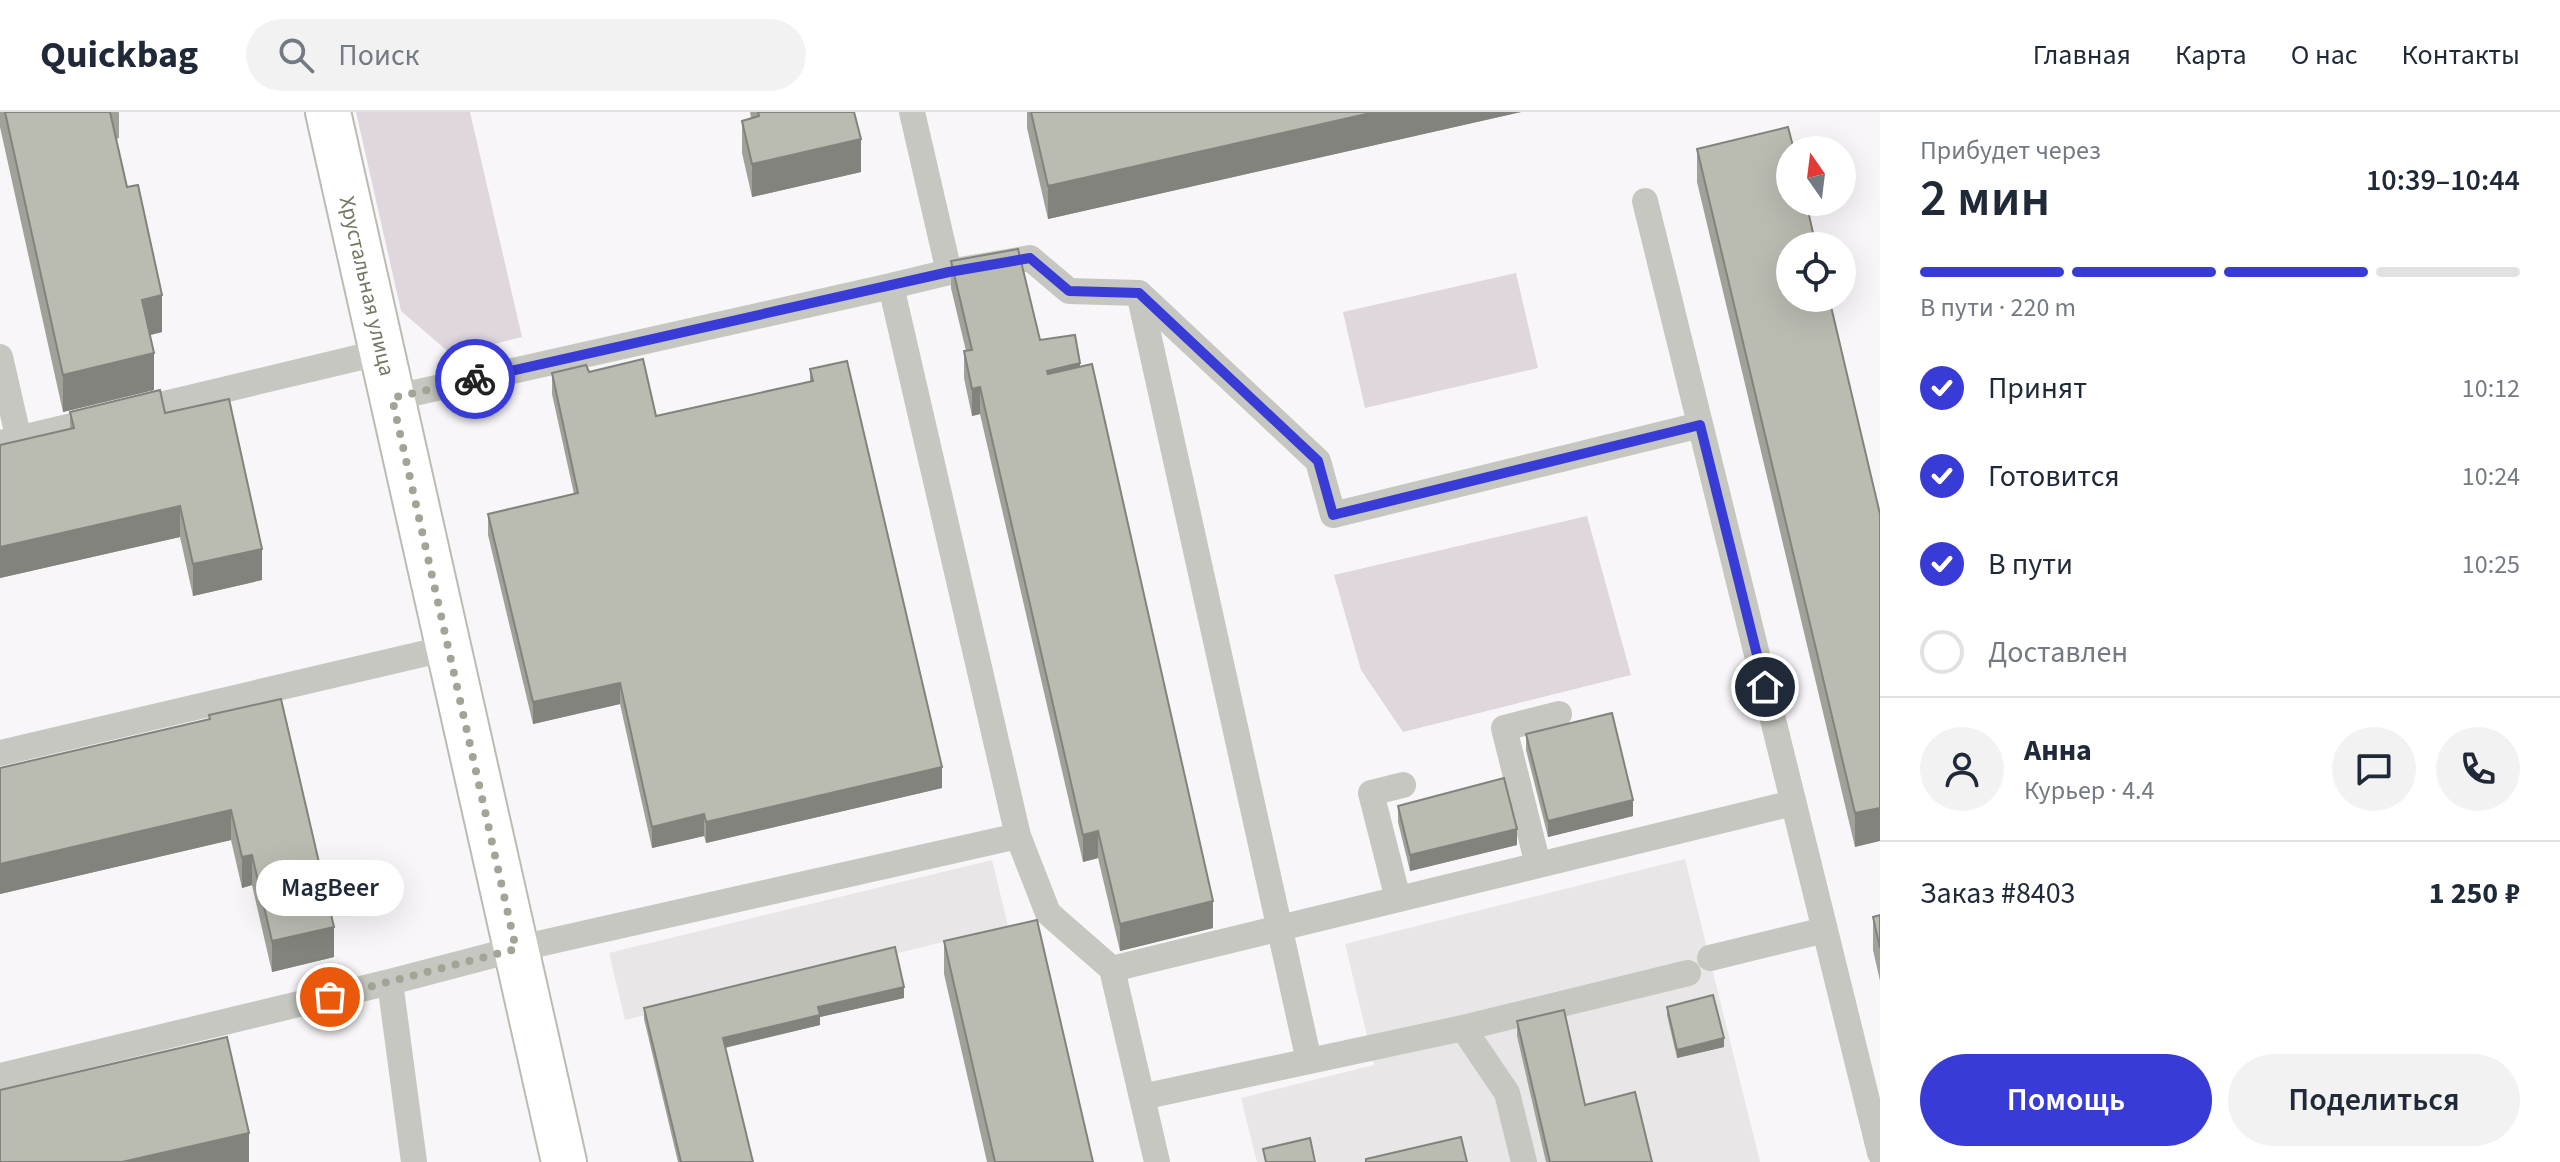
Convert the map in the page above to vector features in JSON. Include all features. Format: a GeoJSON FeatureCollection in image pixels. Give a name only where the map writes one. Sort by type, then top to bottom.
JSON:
{"type":"FeatureCollection","features":[{"type":"Feature","properties":{"kind":"main road","name":"Хрустальная улица"},"geometry":{"type":"LineString","coordinates":[[328,112],[564,1162]]}},
{"type":"Feature","properties":{"kind":"lane"},"geometry":{"type":"LineString","coordinates":[[912,112],[949,272]]}},
{"type":"Feature","properties":{"kind":"lane"},"geometry":{"type":"LineString","coordinates":[[1645,201],[1880,1153]]}},
{"type":"Feature","properties":{"kind":"lane"},"geometry":{"type":"LineString","coordinates":[[392,398],[949,272],[1030,258],[1069,291],[1139,293],[1318,461],[1333,515],[1700,425]]}},
{"type":"Feature","properties":{"kind":"lane"},"geometry":{"type":"LineString","coordinates":[[891,286],[1018,836],[1048,913],[1112,969],[1157,1162]]}},
{"type":"Feature","properties":{"kind":"lane"},"geometry":{"type":"LineString","coordinates":[[1139,293],[1309,1061]]}},
{"type":"Feature","properties":{"kind":"lane"},"geometry":{"type":"LineString","coordinates":[[0,357],[10,442],[382,352]]}},
{"type":"Feature","properties":{"kind":"lane"},"geometry":{"type":"LineString","coordinates":[[0,753],[448,648]]}},
{"type":"Feature","properties":{"kind":"lane"},"geometry":{"type":"LineString","coordinates":[[1538,865],[1504,728],[1559,714]]}},
{"type":"Feature","properties":{"kind":"lane"},"geometry":{"type":"LineString","coordinates":[[1398,899],[1371,793],[1403,785]]}},
{"type":"Feature","properties":{"kind":"lane"},"geometry":{"type":"LineString","coordinates":[[1112,969],[1793,803]]}},
{"type":"Feature","properties":{"kind":"lane"},"geometry":{"type":"LineString","coordinates":[[0,1076],[516,949],[1018,836]]}},
{"type":"Feature","properties":{"kind":"lane"},"geometry":{"type":"LineString","coordinates":[[1710,958],[1825,930]]}},
{"type":"Feature","properties":{"kind":"lane"},"geometry":{"type":"LineString","coordinates":[[1142,1097],[1463,1028],[1688,973]]}},
{"type":"Feature","properties":{"kind":"lane"},"geometry":{"type":"LineString","coordinates":[[390,982],[414,1162]]}},
{"type":"Feature","properties":{"kind":"lane"},"geometry":{"type":"LineString","coordinates":[[1463,1028],[1507,1093],[1524,1162]]}},
{"type":"Feature","properties":{"kind":"shaded area"},"geometry":{"type":"Polygon","coordinates":[[[356,112],[470,112],[522,337],[452,355],[401,311],[356,112]]]}},
{"type":"Feature","properties":{"kind":"shaded area"},"geometry":{"type":"Polygon","coordinates":[[[1516,273],[1538,368],[1365,408],[1343,312],[1516,273]]]}},
{"type":"Feature","properties":{"kind":"shaded area"},"geometry":{"type":"Polygon","coordinates":[[[1587,516],[1631,675],[1403,732],[1361,670],[1334,575],[1587,516]]]}},
{"type":"Feature","properties":{"kind":"shaded area"},"geometry":{"type":"Polygon","coordinates":[[[1685,859],[1760,1162],[1257,1162],[1241,1098],[1374,1065],[1345,944],[1685,859]]]}},
{"type":"Feature","properties":{"kind":"shaded area"},"geometry":{"type":"Polygon","coordinates":[[[992,860],[1008,926],[625,1020],[609,953],[992,860]]]}},
{"type":"Feature","properties":{"kind":"building"},"geometry":{"type":"Polygon","coordinates":[[[5,112],[110,112],[127,187],[138,185],[162,295],[142,300],[154,353],[63,375],[5,112]]]}},
{"type":"Feature","properties":{"kind":"building"},"geometry":{"type":"Polygon","coordinates":[[[758,112],[854,112],[861,139],[752,164],[742,121],[759,116],[758,112]]]}},
{"type":"Feature","properties":{"kind":"building"},"geometry":{"type":"Polygon","coordinates":[[[1031,112],[1375,112],[1048,186],[1031,112]]]}},
{"type":"Feature","properties":{"kind":"building"},"geometry":{"type":"Polygon","coordinates":[[[1788,127],[1790,136],[1776,136],[1776,216],[1809,216],[1813,232],[1776,232],[1776,312],[1832,312],[1880,514],[1880,808],[1855,813],[1697,149],[1788,127]]]}},
{"type":"Feature","properties":{"kind":"building"},"geometry":{"type":"Polygon","coordinates":[[[1018,249],[1040,340],[1075,335],[1080,363],[1047,371],[1048,374],[1092,364],[1213,901],[1120,924],[1098,831],[1083,835],[980,387],[972,389],[964,351],[972,350],[951,261],[1018,249]]]}},
{"type":"Feature","properties":{"kind":"building"},"geometry":{"type":"Polygon","coordinates":[[[643,359],[656,416],[813,381],[810,369],[847,361],[942,767],[706,822],[704,814],[652,827],[620,683],[533,702],[488,514],[578,493],[552,373],[586,365],[589,372],[643,359]]]}},
{"type":"Feature","properties":{"kind":"building"},"geometry":{"type":"Polygon","coordinates":[[[160,390],[165,413],[229,399],[262,549],[193,564],[180,506],[0,547],[0,445],[74,428],[70,412],[160,390]]]}},
{"type":"Feature","properties":{"kind":"building"},"geometry":{"type":"Polygon","coordinates":[[[281,699],[334,927],[272,941],[252,855],[242,857],[231,810],[0,864],[0,768],[210,719],[209,715],[281,699]]]}},
{"type":"Feature","properties":{"kind":"building"},"geometry":{"type":"Polygon","coordinates":[[[1612,713],[1633,800],[1548,821],[1526,734],[1612,713]]]}},
{"type":"Feature","properties":{"kind":"building"},"geometry":{"type":"Polygon","coordinates":[[[1504,778],[1517,829],[1410,855],[1398,806],[1504,778]]]}},
{"type":"Feature","properties":{"kind":"building"},"geometry":{"type":"Polygon","coordinates":[[[1880,915],[1880,948],[1873,917],[1880,915]]]}},
{"type":"Feature","properties":{"kind":"building"},"geometry":{"type":"Polygon","coordinates":[[[1037,920],[1093,1162],[995,1162],[944,941],[1037,920]]]}},
{"type":"Feature","properties":{"kind":"building"},"geometry":{"type":"Polygon","coordinates":[[[895,947],[904,987],[818,1007],[820,1015],[723,1038],[753,1162],[681,1162],[644,1008],[895,947]]]}},
{"type":"Feature","properties":{"kind":"building"},"geometry":{"type":"Polygon","coordinates":[[[1713,995],[1724,1038],[1677,1050],[1667,1007],[1713,995]]]}},
{"type":"Feature","properties":{"kind":"building"},"geometry":{"type":"Polygon","coordinates":[[[1564,1010],[1585,1105],[1635,1092],[1652,1162],[1550,1162],[1517,1021],[1564,1010]]]}},
{"type":"Feature","properties":{"kind":"building"},"geometry":{"type":"Polygon","coordinates":[[[227,1037],[249,1133],[122,1162],[0,1162],[0,1090],[227,1037]]]}},
{"type":"Feature","properties":{"kind":"building"},"geometry":{"type":"Polygon","coordinates":[[[1461,1137],[1467,1162],[1366,1162],[1366,1159],[1461,1137]]]}},
{"type":"Feature","properties":{"kind":"building"},"geometry":{"type":"Polygon","coordinates":[[[1310,1138],[1315,1162],[1266,1162],[1263,1149],[1310,1138]]]}},
{"type":"Feature","properties":{"kind":"way so far"},"geometry":{"type":"LineString","coordinates":[[330,997],[516,949],[392,398],[475,379]]}},
{"type":"Feature","properties":{"kind":"place","name":"MagBeer"},"geometry":{"type":"Point","coordinates":[330,997]}},
{"type":"Feature","properties":{"kind":"route"},"geometry":{"type":"LineString","coordinates":[[475,379],[949,272],[1030,258],[1069,291],[1139,293],[1318,461],[1333,515],[1700,425],[1765,687]]}}]}
